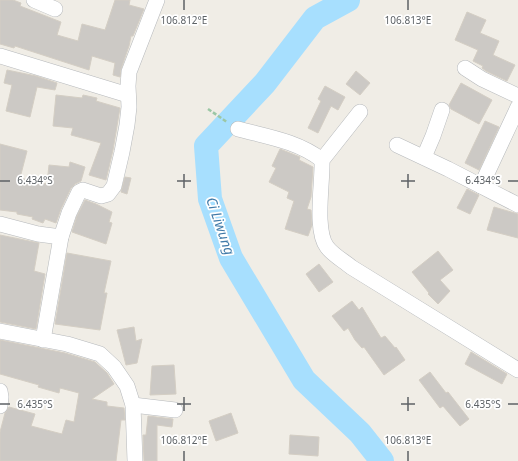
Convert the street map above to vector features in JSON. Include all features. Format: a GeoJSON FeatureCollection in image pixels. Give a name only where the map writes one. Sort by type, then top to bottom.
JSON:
{"type":"FeatureCollection","features":[{"type":"Feature","properties":{"kind":"street"},"geometry":{"type":"LineString","coordinates":[[34,0],[55,9]]}},
{"type":"Feature","properties":{"kind":"street"},"geometry":{"type":"LineString","coordinates":[[43,340],[61,236],[69,213],[79,192],[83,190],[101,196],[108,194],[114,186],[127,125],[129,107],[129,72],[157,0]]}},
{"type":"Feature","properties":{"kind":"street"},"geometry":{"type":"LineString","coordinates":[[0,56],[128,90]]}},
{"type":"Feature","properties":{"kind":"street"},"geometry":{"type":"LineString","coordinates":[[465,68],[482,79],[518,96]]}},
{"type":"Feature","properties":{"kind":"street"},"geometry":{"type":"LineString","coordinates":[[481,186],[518,107]]}},
{"type":"Feature","properties":{"kind":"street"},"geometry":{"type":"LineString","coordinates":[[424,157],[442,110]]}},
{"type":"Feature","properties":{"kind":"street"},"geometry":{"type":"LineString","coordinates":[[360,112],[322,160],[320,211],[322,233],[327,246],[352,267],[518,370]]}},
{"type":"Feature","properties":{"kind":"street"},"geometry":{"type":"LineString","coordinates":[[238,129],[290,142],[311,152],[322,160]]}},
{"type":"Feature","properties":{"kind":"street"},"geometry":{"type":"LineString","coordinates":[[397,145],[424,157],[518,206]]}},
{"type":"Feature","properties":{"kind":"street"},"geometry":{"type":"LineString","coordinates":[[0,224],[38,234],[61,236]]}},
{"type":"Feature","properties":{"kind":"street"},"geometry":{"type":"LineString","coordinates":[[0,331],[67,344],[100,354],[114,367],[128,386],[133,405],[136,461]]}},
{"type":"Feature","properties":{"kind":"street"},"geometry":{"type":"LineString","coordinates":[[0,390],[0,406]]}},
{"type":"Feature","properties":{"kind":"street"},"geometry":{"type":"LineString","coordinates":[[133,405],[175,410]]}},
{"type":"Feature","properties":{"kind":"path"},"geometry":{"type":"LineString","coordinates":[[208,109],[238,129]]}},
{"type":"Feature","properties":{"kind":"building"},"geometry":{"type":"Polygon","coordinates":[[[0,0],[13,0],[21,3],[20,6],[61,22],[57,35],[78,41],[82,24],[105,30],[115,0],[130,0],[129,5],[144,9],[133,36],[131,36],[120,77],[113,75],[115,63],[92,56],[89,70],[15,46],[14,48],[0,44],[0,0]]]}},
{"type":"Feature","properties":{"kind":"building"},"geometry":{"type":"Polygon","coordinates":[[[467,12],[486,20],[480,33],[499,41],[493,55],[515,65],[507,81],[486,71],[482,68],[483,66],[473,61],[478,50],[455,40],[467,12]]]}},
{"type":"Feature","properties":{"kind":"building"},"geometry":{"type":"Polygon","coordinates":[[[7,70],[36,76],[57,83],[55,90],[37,87],[30,117],[6,111],[12,85],[4,83],[7,70]]]}},
{"type":"Feature","properties":{"kind":"building"},"geometry":{"type":"Polygon","coordinates":[[[356,71],[370,83],[360,95],[346,84],[356,71]]]}},
{"type":"Feature","properties":{"kind":"building"},"geometry":{"type":"Polygon","coordinates":[[[461,83],[492,100],[479,124],[451,109],[449,105],[461,83]]]}},
{"type":"Feature","properties":{"kind":"building"},"geometry":{"type":"Polygon","coordinates":[[[325,86],[345,97],[338,110],[331,106],[318,133],[308,128],[321,101],[318,99],[325,86]]]}},
{"type":"Feature","properties":{"kind":"building"},"geometry":{"type":"Polygon","coordinates":[[[56,95],[82,98],[83,95],[97,98],[96,101],[120,108],[106,180],[89,175],[101,143],[71,135],[73,128],[53,126],[56,95]]]}},
{"type":"Feature","properties":{"kind":"building"},"geometry":{"type":"Polygon","coordinates":[[[485,121],[499,127],[479,170],[465,163],[485,121]]]}},
{"type":"Feature","properties":{"kind":"building"},"geometry":{"type":"Polygon","coordinates":[[[0,144],[27,151],[20,178],[47,184],[49,165],[69,167],[70,162],[85,167],[81,181],[71,188],[56,223],[45,219],[43,223],[32,219],[33,217],[17,214],[17,212],[0,210],[0,144]]]}},
{"type":"Feature","properties":{"kind":"building"},"geometry":{"type":"Polygon","coordinates":[[[280,149],[300,157],[299,160],[313,167],[311,197],[307,209],[311,210],[312,225],[308,236],[285,229],[294,201],[287,198],[289,192],[269,182],[276,168],[272,166],[280,149]]]}},
{"type":"Feature","properties":{"kind":"building"},"geometry":{"type":"Polygon","coordinates":[[[125,177],[131,178],[127,194],[121,192],[125,177]]]}},
{"type":"Feature","properties":{"kind":"building"},"geometry":{"type":"Polygon","coordinates":[[[467,189],[479,195],[470,214],[457,208],[467,189]]]}},
{"type":"Feature","properties":{"kind":"building"},"geometry":{"type":"Polygon","coordinates":[[[85,200],[112,212],[109,222],[112,223],[106,244],[72,232],[77,216],[85,200]]]}},
{"type":"Feature","properties":{"kind":"building"},"geometry":{"type":"Polygon","coordinates":[[[494,207],[518,214],[518,238],[487,230],[494,207]]]}},
{"type":"Feature","properties":{"kind":"building"},"geometry":{"type":"Polygon","coordinates":[[[0,235],[39,243],[34,271],[45,274],[36,329],[0,322],[0,235]]]}},
{"type":"Feature","properties":{"kind":"building"},"geometry":{"type":"Polygon","coordinates":[[[438,251],[453,270],[440,280],[450,291],[438,304],[428,294],[429,293],[412,272],[438,251]]]}},
{"type":"Feature","properties":{"kind":"building"},"geometry":{"type":"Polygon","coordinates":[[[67,253],[111,261],[104,293],[107,293],[100,330],[55,324],[67,253]]]}},
{"type":"Feature","properties":{"kind":"building"},"geometry":{"type":"Polygon","coordinates":[[[319,264],[333,282],[319,292],[306,274],[319,264]]]}},
{"type":"Feature","properties":{"kind":"building"},"geometry":{"type":"Polygon","coordinates":[[[352,301],[359,310],[362,307],[381,338],[385,336],[395,348],[396,347],[405,360],[384,375],[364,347],[362,348],[355,340],[348,328],[344,331],[332,316],[352,301]]]}},
{"type":"Feature","properties":{"kind":"building"},"geometry":{"type":"Polygon","coordinates":[[[134,327],[136,341],[142,339],[137,363],[126,365],[117,330],[134,327]]]}},
{"type":"Feature","properties":{"kind":"building"},"geometry":{"type":"Polygon","coordinates":[[[0,340],[65,353],[95,362],[107,373],[114,384],[92,399],[107,402],[107,406],[124,408],[125,420],[121,420],[116,461],[0,461],[0,432],[5,413],[9,407],[35,414],[31,426],[62,434],[66,420],[74,422],[79,393],[60,388],[59,393],[38,387],[39,385],[0,374],[0,340]]]}},
{"type":"Feature","properties":{"kind":"building"},"geometry":{"type":"Polygon","coordinates":[[[471,352],[507,374],[502,384],[465,364],[471,352]]]}},
{"type":"Feature","properties":{"kind":"building"},"geometry":{"type":"Polygon","coordinates":[[[174,365],[176,394],[150,395],[152,366],[174,365]]]}},
{"type":"Feature","properties":{"kind":"building"},"geometry":{"type":"Polygon","coordinates":[[[430,372],[469,419],[460,426],[443,406],[440,408],[419,380],[430,372]]]}},
{"type":"Feature","properties":{"kind":"building"},"geometry":{"type":"Polygon","coordinates":[[[231,413],[238,433],[216,441],[209,421],[231,413]]]}},
{"type":"Feature","properties":{"kind":"building"},"geometry":{"type":"Polygon","coordinates":[[[148,416],[173,419],[172,427],[157,425],[157,461],[144,461],[143,435],[146,435],[148,416]]]}},
{"type":"Feature","properties":{"kind":"building"},"geometry":{"type":"Polygon","coordinates":[[[290,435],[319,437],[318,456],[289,454],[290,435]]]}},
{"type":"Feature","properties":{"kind":"waterway","name":"Ci Liwung"},"geometry":{"type":"LineString","coordinates":[[348,0],[315,18],[265,83],[206,146],[210,199],[231,258],[304,380],[360,433],[382,461]]}}]}
